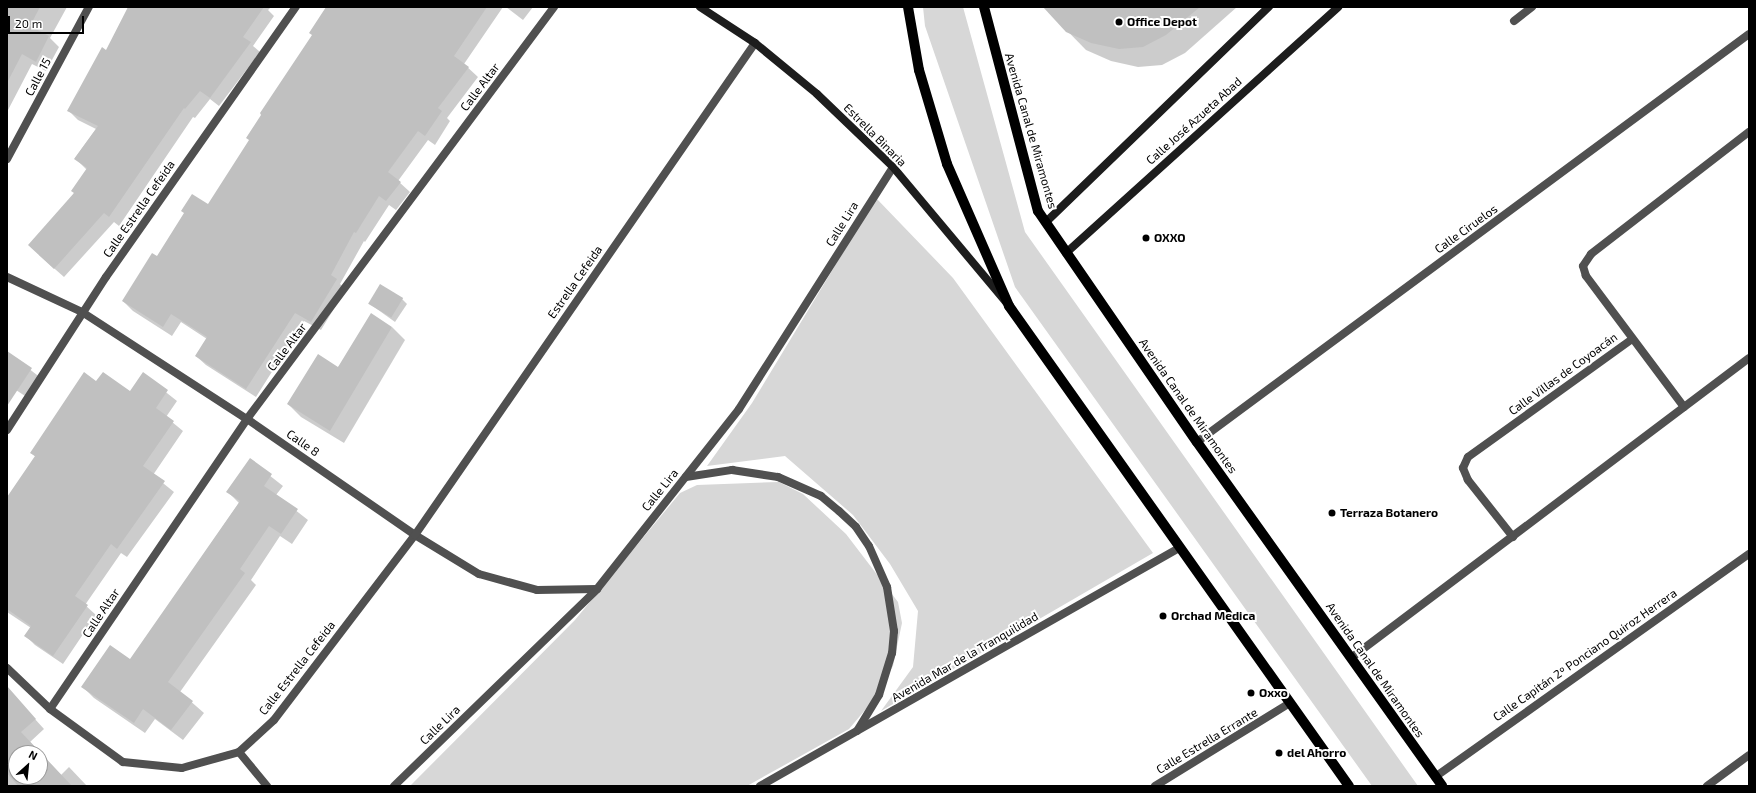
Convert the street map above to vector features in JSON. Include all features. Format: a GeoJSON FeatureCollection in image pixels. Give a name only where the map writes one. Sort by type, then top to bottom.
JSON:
{"type":"FeatureCollection","features":[{"type":"Feature","properties":{"kind":"main road"},"geometry":{"type":"LineString","coordinates":[[908,7],[919,70],[947,164],[1009,306],[1349,786]]}},
{"type":"Feature","properties":{"kind":"main road","name":"Avenida Canal de Miramontes"},"geometry":{"type":"LineString","coordinates":[[984,7],[1038,211],[1197,442],[1442,786]]}},
{"type":"Feature","properties":{"kind":"street","name":"Calle 15"},"geometry":{"type":"LineString","coordinates":[[7,159],[89,7]]}},
{"type":"Feature","properties":{"kind":"street","name":"Calle Estrella Cefeida"},"geometry":{"type":"LineString","coordinates":[[7,430],[82,312],[296,7]]}},
{"type":"Feature","properties":{"kind":"street","name":"Calle Altar"},"geometry":{"type":"LineString","coordinates":[[50,709],[247,419],[554,7]]}},
{"type":"Feature","properties":{"kind":"street"},"geometry":{"type":"LineString","coordinates":[[702,8],[714,7]]}},
{"type":"Feature","properties":{"kind":"street"},"geometry":{"type":"LineString","coordinates":[[1046,222],[1269,7]]}},
{"type":"Feature","properties":{"kind":"street","name":"Calle José Azueta Abad"},"geometry":{"type":"LineString","coordinates":[[1066,253],[1338,7]]}},
{"type":"Feature","properties":{"kind":"street"},"geometry":{"type":"LineString","coordinates":[[1514,21],[1532,7]]}},
{"type":"Feature","properties":{"kind":"street","name":"Estrella Binaria"},"geometry":{"type":"LineString","coordinates":[[702,8],[755,43],[817,94],[893,168],[1009,306]]}},
{"type":"Feature","properties":{"kind":"street","name":"Calle Ciruelos"},"geometry":{"type":"LineString","coordinates":[[1197,442],[1749,34]]}},
{"type":"Feature","properties":{"kind":"street","name":"Estrella Cefeida"},"geometry":{"type":"LineString","coordinates":[[415,534],[755,43]]}},
{"type":"Feature","properties":{"kind":"street","name":"Calle Villas de Coyoacán"},"geometry":{"type":"LineString","coordinates":[[1513,537],[1468,480],[1463,468],[1468,457],[1632,339],[1586,276],[1584,266],[1591,254],[1749,132]]}},
{"type":"Feature","properties":{"kind":"street","name":"Calle Lira"},"geometry":{"type":"LineString","coordinates":[[394,786],[597,589],[739,409],[893,168]]}},
{"type":"Feature","properties":{"kind":"street","name":"Calle 8"},"geometry":{"type":"LineString","coordinates":[[7,277],[82,312],[247,419],[415,534],[479,574],[538,590],[597,589]]}},
{"type":"Feature","properties":{"kind":"street"},"geometry":{"type":"LineString","coordinates":[[1632,339],[1684,407]]}},
{"type":"Feature","properties":{"kind":"street"},"geometry":{"type":"LineString","coordinates":[[1351,658],[1749,358]]}},
{"type":"Feature","properties":{"kind":"street"},"geometry":{"type":"LineString","coordinates":[[686,477],[732,470],[778,477],[814,493],[839,511],[856,527],[869,546],[888,587],[894,631],[888,667],[879,695],[855,733]]}},
{"type":"Feature","properties":{"kind":"street","name":"Calle Estrella Cefeida"},"geometry":{"type":"LineString","coordinates":[[7,668],[50,709],[123,762],[182,768],[239,752],[274,720],[415,534]]}},
{"type":"Feature","properties":{"kind":"street","name":"Avenida Mar de la Tranquilidad"},"geometry":{"type":"LineString","coordinates":[[760,786],[1180,547]]}},
{"type":"Feature","properties":{"kind":"street","name":"Calle Capitán 2º Ponciano Quiroz Herrera"},"geometry":{"type":"LineString","coordinates":[[1435,777],[1749,554]]}},
{"type":"Feature","properties":{"kind":"street","name":"Calle Estrella Errante"},"geometry":{"type":"LineString","coordinates":[[1155,786],[1290,703]]}},
{"type":"Feature","properties":{"kind":"street"},"geometry":{"type":"LineString","coordinates":[[239,752],[267,786]]}},
{"type":"Feature","properties":{"kind":"street"},"geometry":{"type":"LineString","coordinates":[[1707,786],[1749,755]]}},
{"type":"Feature","properties":{"kind":"street"},"geometry":{"type":"LineString","coordinates":[[399,786],[403,777]]}},
{"type":"Feature","properties":{"kind":"shaded area"},"geometry":{"type":"Polygon","coordinates":[[[923,7],[963,7],[1025,232],[1418,786],[1372,786],[1015,287],[925,26],[923,7]]]}},
{"type":"Feature","properties":{"kind":"shaded area"},"geometry":{"type":"Polygon","coordinates":[[[876,198],[953,278],[1153,553],[881,711],[913,667],[918,611],[890,564],[853,515],[785,456],[707,466],[752,403],[876,198]]]}},
{"type":"Feature","properties":{"kind":"shaded area"},"geometry":{"type":"Polygon","coordinates":[[[779,482],[803,494],[846,534],[898,602],[902,623],[893,666],[876,697],[849,729],[747,786],[410,786],[575,620],[680,493],[697,485],[779,482]]]}},
{"type":"Feature","properties":{"kind":"building"},"geometry":{"type":"Polygon","coordinates":[[[7,7],[40,7],[30,26],[49,36],[36,62],[22,54],[7,83],[7,7]]]}},
{"type":"Feature","properties":{"kind":"building"},"geometry":{"type":"Polygon","coordinates":[[[128,7],[264,7],[243,37],[251,42],[210,98],[200,91],[185,109],[184,108],[109,217],[104,213],[54,269],[28,245],[74,193],[71,191],[87,168],[74,159],[98,126],[67,111],[102,47],[106,50],[128,7]]]}},
{"type":"Feature","properties":{"kind":"building"},"geometry":{"type":"Polygon","coordinates":[[[326,7],[487,7],[454,56],[469,67],[438,108],[442,111],[425,136],[418,131],[388,172],[401,182],[386,201],[379,196],[356,233],[354,232],[331,275],[337,279],[311,322],[295,313],[246,389],[195,356],[207,337],[171,314],[163,327],[122,301],[152,253],[157,256],[184,213],[181,211],[192,194],[208,204],[249,140],[246,138],[261,115],[260,113],[312,35],[309,33],[326,7]]]}},
{"type":"Feature","properties":{"kind":"building","name":"Office Depot"},"geometry":{"type":"Polygon","coordinates":[[[1043,7],[1200,7],[1166,35],[1143,47],[1119,49],[1091,43],[1066,32],[1043,7]]]}},
{"type":"Feature","properties":{"kind":"building"},"geometry":{"type":"Polygon","coordinates":[[[380,284],[403,298],[391,318],[368,304],[380,284]]]}},
{"type":"Feature","properties":{"kind":"building"},"geometry":{"type":"Polygon","coordinates":[[[371,313],[392,327],[330,431],[287,404],[318,354],[338,367],[371,313]]]}},
{"type":"Feature","properties":{"kind":"building"},"geometry":{"type":"Polygon","coordinates":[[[7,351],[32,368],[7,406],[7,351]]]}},
{"type":"Feature","properties":{"kind":"building"},"geometry":{"type":"Polygon","coordinates":[[[84,372],[96,381],[103,372],[130,391],[143,372],[168,390],[156,408],[174,421],[143,466],[165,481],[117,549],[111,544],[75,596],[88,605],[53,656],[24,636],[31,626],[7,609],[7,497],[35,456],[30,453],[84,372]]]}},
{"type":"Feature","properties":{"kind":"building"},"geometry":{"type":"Polygon","coordinates":[[[250,458],[272,474],[264,486],[298,509],[281,534],[269,526],[240,569],[245,573],[168,682],[193,701],[171,730],[143,709],[134,723],[81,687],[110,645],[130,659],[240,501],[226,492],[250,458]]]}},
{"type":"Feature","properties":{"kind":"building"},"geometry":{"type":"Polygon","coordinates":[[[7,686],[36,719],[21,732],[33,745],[8,745],[8,774],[7,686]]]}},
{"type":"Feature","properties":{"kind":"building"},"geometry":{"type":"Polygon","coordinates":[[[48,761],[72,786],[17,785],[48,785],[48,761]]]}},
{"type":"Feature","properties":{"kind":"place","name":"Office Depot"},"geometry":{"type":"Point","coordinates":[1119,22]}},
{"type":"Feature","properties":{"kind":"place","name":"OXXO"},"geometry":{"type":"Point","coordinates":[1146,238]}},
{"type":"Feature","properties":{"kind":"place","name":"Terraza Botanero"},"geometry":{"type":"Point","coordinates":[1332,513]}},
{"type":"Feature","properties":{"kind":"place","name":"Orchad Medica"},"geometry":{"type":"Point","coordinates":[1163,616]}},
{"type":"Feature","properties":{"kind":"place","name":"Oxxo"},"geometry":{"type":"Point","coordinates":[1251,693]}},
{"type":"Feature","properties":{"kind":"place","name":"del Ahorro"},"geometry":{"type":"Point","coordinates":[1279,753]}}]}
